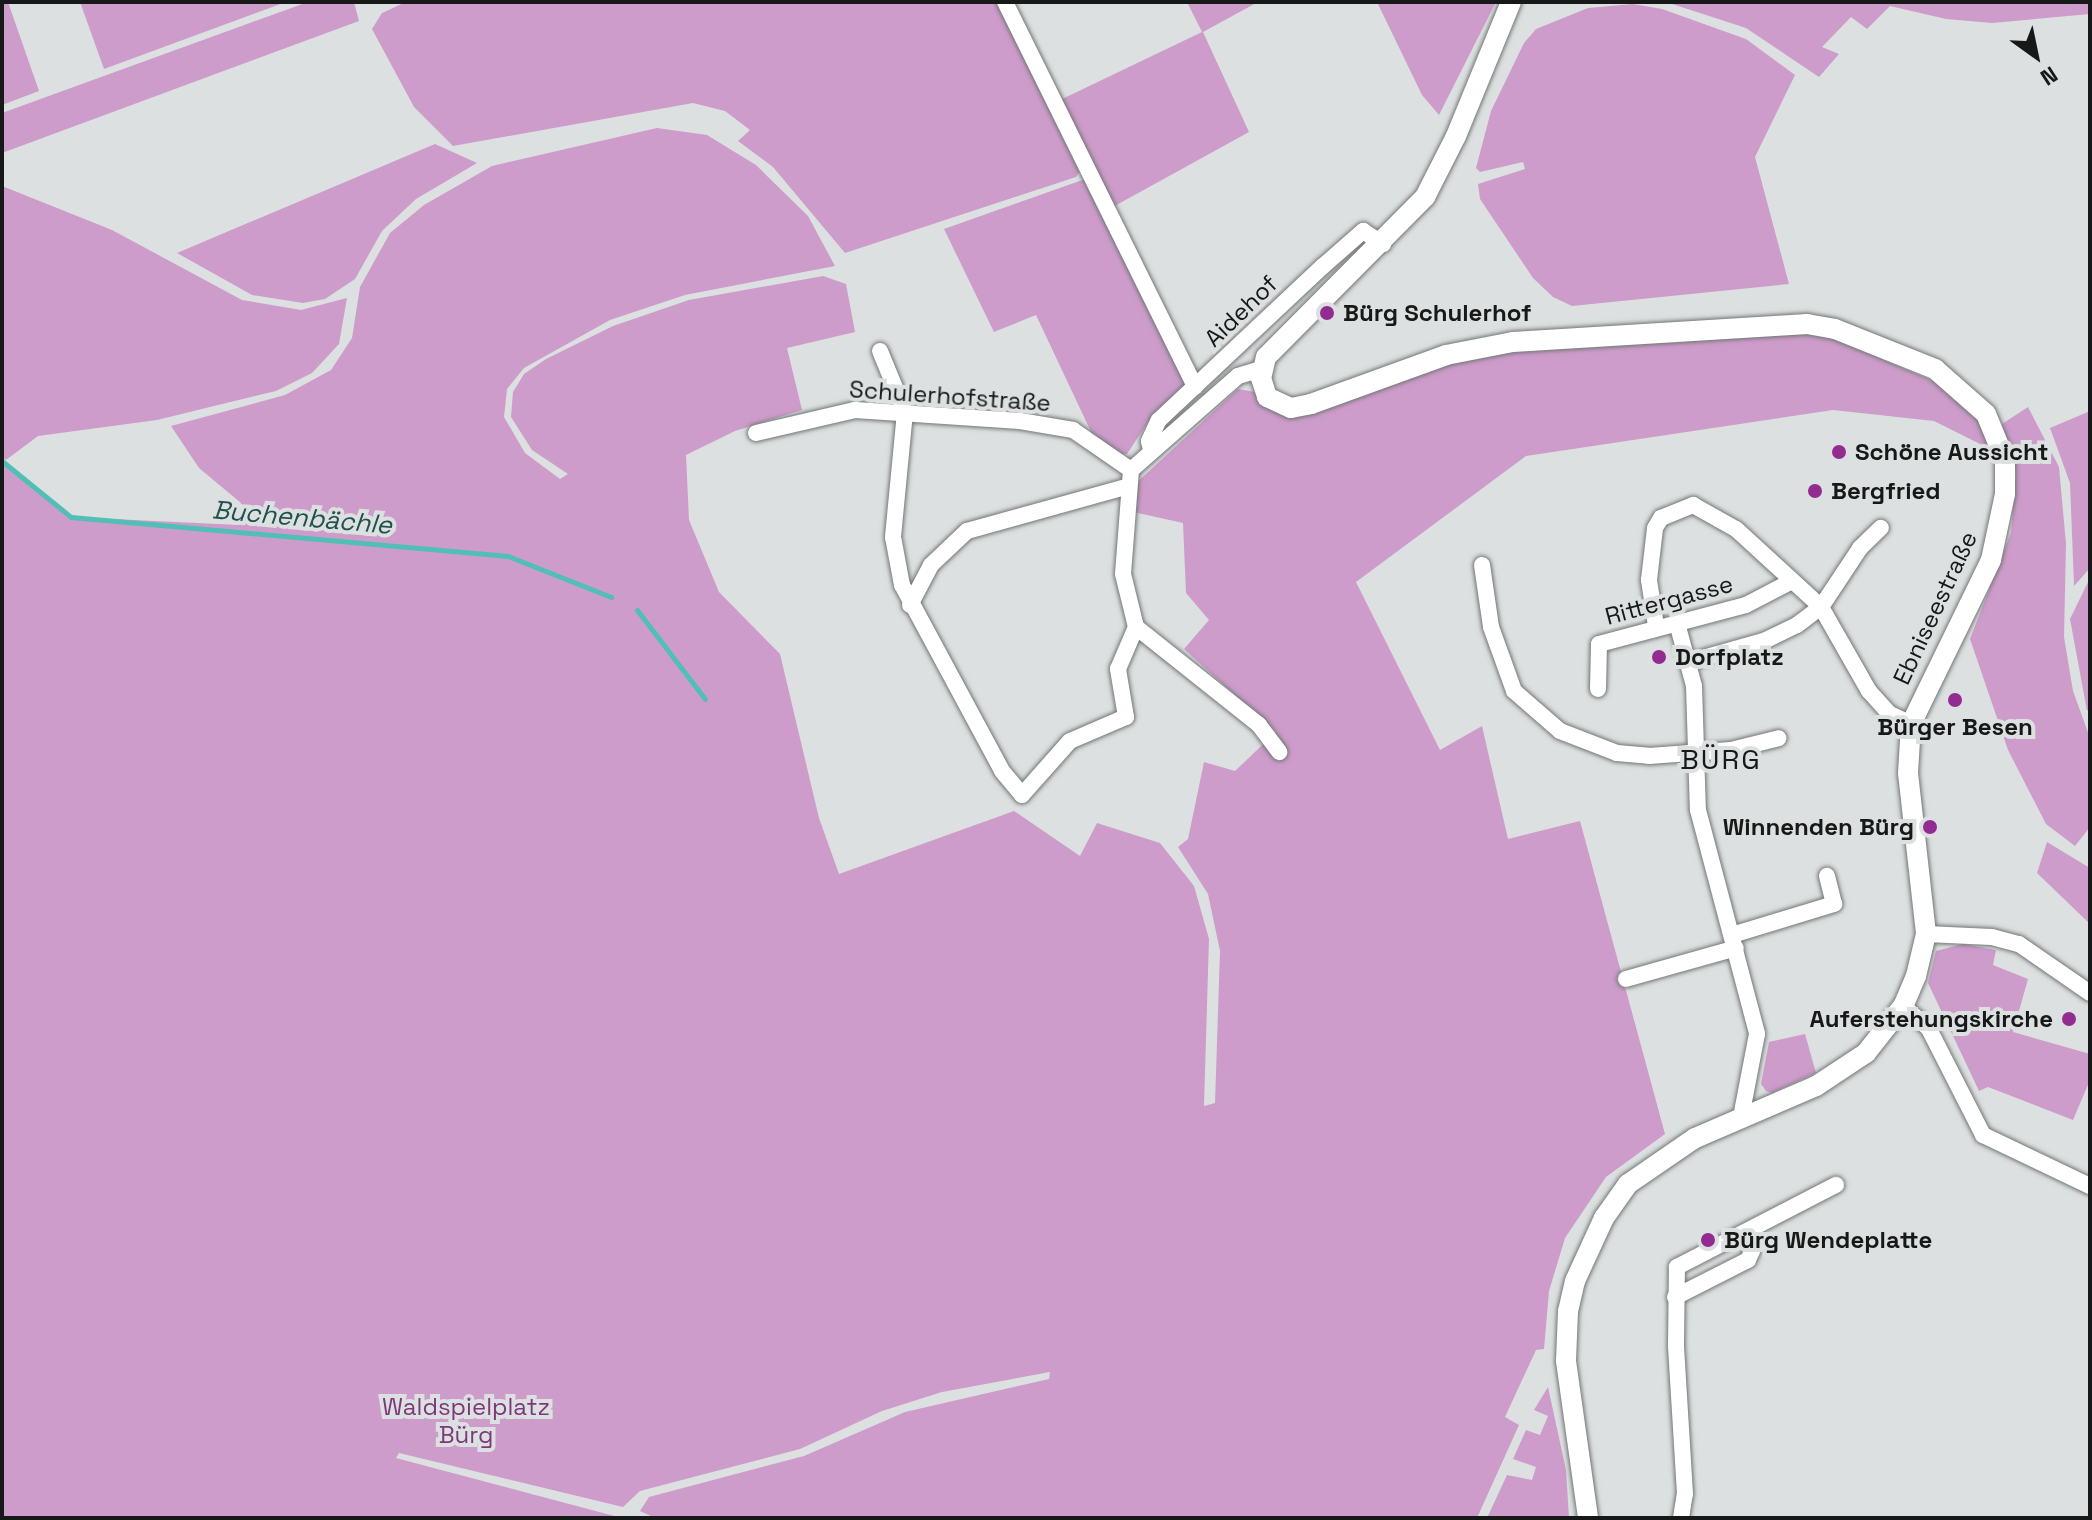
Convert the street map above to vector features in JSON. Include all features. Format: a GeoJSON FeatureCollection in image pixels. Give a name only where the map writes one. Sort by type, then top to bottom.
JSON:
{"type":"FeatureCollection","features":[{"type":"Feature","properties":{"kind":"street"},"geometry":{"type":"LineString","coordinates":[[1005,2],[1195,387]]}},
{"type":"Feature","properties":{"kind":"street"},"geometry":{"type":"LineString","coordinates":[[880,351],[905,412],[893,537],[910,605],[1002,771],[1022,795],[1070,741],[1126,717],[1118,669],[1136,627],[1123,574],[1126,487],[1131,470],[1238,376],[1261,369],[1266,357],[1383,244],[1438,175],[1511,2]]}},
{"type":"Feature","properties":{"kind":"street","name":"Aidehof"},"geometry":{"type":"LineString","coordinates":[[1151,450],[1149,441],[1159,420],[1363,231],[1383,244]]}},
{"type":"Feature","properties":{"kind":"street","name":"Ebniseestraße"},"geometry":{"type":"LineString","coordinates":[[1261,369],[1267,397],[1291,408],[1490,346],[1779,323],[1835,329],[1935,369],[1986,414],[2005,460],[2005,494],[1991,560],[1911,724],[1908,773],[1926,934],[1903,1006],[1866,1053],[1841,1072],[1695,1138],[1628,1184],[1604,1218],[1575,1281],[1566,1361],[1588,1518]]}},
{"type":"Feature","properties":{"kind":"street","name":"Schulerhofstraße"},"geometry":{"type":"LineString","coordinates":[[756,433],[831,412],[905,412],[1073,430],[1131,470]]}},
{"type":"Feature","properties":{"kind":"street"},"geometry":{"type":"LineString","coordinates":[[910,605],[931,565],[967,531],[1126,487]]}},
{"type":"Feature","properties":{"kind":"street"},"geometry":{"type":"LineString","coordinates":[[1656,626],[1649,580],[1655,528],[1675,510],[1693,505],[1714,514],[1821,607],[1841,633],[1869,691],[1890,714],[1911,724]]}},
{"type":"Feature","properties":{"kind":"street"},"geometry":{"type":"LineString","coordinates":[[1689,662],[1766,640],[1821,607],[1860,548],[1881,528]]}},
{"type":"Feature","properties":{"kind":"street"},"geometry":{"type":"LineString","coordinates":[[1482,565],[1501,662],[1514,691],[1532,710],[1584,744],[1617,753],[1696,754],[1779,738]]}},
{"type":"Feature","properties":{"kind":"street","name":"Rittergasse"},"geometry":{"type":"LineString","coordinates":[[1598,689],[1599,644],[1656,626],[1746,605],[1790,582]]}},
{"type":"Feature","properties":{"kind":"street"},"geometry":{"type":"LineString","coordinates":[[1677,623],[1689,662],[1698,810],[1757,1034],[1741,1117]]}},
{"type":"Feature","properties":{"kind":"street"},"geometry":{"type":"LineString","coordinates":[[1136,627],[1259,725],[1279,752]]}},
{"type":"Feature","properties":{"kind":"street"},"geometry":{"type":"LineString","coordinates":[[1626,979],[1834,904],[1827,876]]}},
{"type":"Feature","properties":{"kind":"street"},"geometry":{"type":"LineString","coordinates":[[1926,934],[1992,937],[2019,944],[2090,993]]}},
{"type":"Feature","properties":{"kind":"street"},"geometry":{"type":"LineString","coordinates":[[1903,1006],[1929,1029],[1983,1135],[2090,1186]]}},
{"type":"Feature","properties":{"kind":"street"},"geometry":{"type":"LineString","coordinates":[[1681,1518],[1685,1494],[1675,1297],[1680,1263],[1836,1185]]}},
{"type":"Feature","properties":{"kind":"street"},"geometry":{"type":"LineString","coordinates":[[1675,1297],[1748,1260],[1752,1251],[1745,1232]]}},
{"type":"Feature","properties":{"kind":"green space"},"geometry":{"type":"Polygon","coordinates":[[[2,2],[8,2],[39,91],[2,105],[2,2]]]}},
{"type":"Feature","properties":{"kind":"green space"},"geometry":{"type":"Polygon","coordinates":[[[80,2],[286,2],[104,69],[80,2]]]}},
{"type":"Feature","properties":{"kind":"green space"},"geometry":{"type":"Polygon","coordinates":[[[308,2],[354,2],[359,21],[2,153],[2,113],[308,2]]]}},
{"type":"Feature","properties":{"kind":"green space"},"geometry":{"type":"Polygon","coordinates":[[[406,2],[1000,2],[1083,167],[1076,177],[845,253],[773,167],[738,141],[750,130],[725,111],[693,103],[453,146],[414,107],[372,29],[382,13],[406,2]]]}},
{"type":"Feature","properties":{"kind":"green space"},"geometry":{"type":"Polygon","coordinates":[[[1187,2],[1258,2],[1203,32],[1249,132],[1111,208],[1058,101],[1202,32],[1187,2]]]}},
{"type":"Feature","properties":{"kind":"green space"},"geometry":{"type":"Polygon","coordinates":[[[1377,2],[1496,2],[1439,115],[1422,95],[1377,2]]]}},
{"type":"Feature","properties":{"kind":"green space"},"geometry":{"type":"Polygon","coordinates":[[[1666,2],[2090,2],[2090,14],[1992,23],[1946,19],[1890,6],[1867,29],[1851,17],[1822,47],[1839,54],[1819,77],[1746,28],[1666,2]]]}},
{"type":"Feature","properties":{"kind":"green space"},"geometry":{"type":"Polygon","coordinates":[[[1633,4],[1662,9],[1746,39],[1795,75],[1755,157],[1789,284],[1572,306],[1553,297],[1533,278],[1480,199],[1478,184],[1525,169],[1523,162],[1480,172],[1476,168],[1491,111],[1524,43],[1536,29],[1588,8],[1633,4]]]}},
{"type":"Feature","properties":{"kind":"green space","name":"Waldspielplatz Bürg"},"geometry":{"type":"Polygon","coordinates":[[[657,128],[707,135],[756,165],[808,216],[835,266],[685,295],[610,320],[524,368],[507,389],[504,417],[525,453],[560,479],[568,474],[532,450],[511,417],[513,392],[524,374],[546,359],[613,326],[689,300],[823,276],[846,284],[855,332],[787,348],[802,410],[735,431],[686,455],[689,520],[719,592],[780,654],[819,818],[839,874],[1014,811],[1080,856],[1097,823],[1160,843],[1194,886],[1209,939],[1204,1106],[1215,1103],[1220,951],[1208,894],[1178,847],[1188,839],[1204,762],[1235,771],[1276,732],[1184,649],[1209,620],[1186,593],[1183,523],[1129,511],[1132,487],[1238,389],[1255,392],[1277,411],[1491,351],[1800,331],[1824,334],[1942,385],[1975,415],[1996,452],[1934,421],[1833,410],[1526,456],[1356,582],[1440,750],[1482,726],[1508,839],[1580,821],[1665,1134],[1606,1177],[1565,1238],[1549,1291],[1544,1349],[1536,1350],[1505,1417],[1519,1425],[1477,1518],[655,1518],[640,1511],[649,1497],[804,1456],[905,1412],[1049,1379],[1050,1372],[942,1392],[882,1411],[800,1449],[640,1491],[623,1507],[399,1453],[396,1458],[622,1518],[2,1518],[2,461],[71,517],[239,525],[241,503],[199,468],[171,426],[285,395],[331,370],[352,338],[360,287],[390,233],[424,205],[492,166],[657,128]]]}},
{"type":"Feature","properties":{"kind":"green space"},"geometry":{"type":"Polygon","coordinates":[[[435,144],[477,163],[416,199],[382,231],[355,279],[325,299],[303,303],[252,295],[177,253],[435,144]]]}},
{"type":"Feature","properties":{"kind":"green space"},"geometry":{"type":"Polygon","coordinates":[[[1088,178],[1184,371],[1185,386],[1152,416],[1127,454],[1119,454],[1093,436],[1036,315],[994,332],[944,229],[1088,178]]]}},
{"type":"Feature","properties":{"kind":"green space"},"geometry":{"type":"Polygon","coordinates":[[[2,186],[112,230],[242,300],[301,310],[347,298],[339,344],[312,373],[276,391],[157,420],[38,436],[6,460],[2,457],[2,186]]]}},
{"type":"Feature","properties":{"kind":"green space"},"geometry":{"type":"Polygon","coordinates":[[[2028,407],[2059,467],[2066,544],[2064,637],[2073,691],[2090,738],[2090,827],[2075,846],[2046,824],[2008,750],[1970,639],[2011,533],[2016,472],[2002,424],[2028,407]]]}},
{"type":"Feature","properties":{"kind":"green space"},"geometry":{"type":"Polygon","coordinates":[[[2090,411],[2090,568],[2074,586],[2070,483],[2050,428],[2090,411]]]}},
{"type":"Feature","properties":{"kind":"green space"},"geometry":{"type":"Polygon","coordinates":[[[2090,578],[2090,707],[2087,711],[2070,619],[2090,578]]]}},
{"type":"Feature","properties":{"kind":"green space"},"geometry":{"type":"Polygon","coordinates":[[[2047,842],[2090,868],[2090,924],[2037,873],[2047,842]]]}},
{"type":"Feature","properties":{"kind":"green space"},"geometry":{"type":"Polygon","coordinates":[[[1963,944],[1996,950],[1993,965],[2028,979],[2013,1032],[2090,1054],[2090,1080],[2073,1120],[1988,1087],[1979,1091],[1928,983],[1936,951],[1963,944]]]}},
{"type":"Feature","properties":{"kind":"green space"},"geometry":{"type":"Polygon","coordinates":[[[1805,1034],[1816,1073],[1772,1093],[1766,1091],[1761,1084],[1769,1042],[1805,1034]]]}},
{"type":"Feature","properties":{"kind":"green space"},"geometry":{"type":"Polygon","coordinates":[[[1548,1387],[1566,1470],[1569,1518],[1487,1518],[1507,1475],[1532,1480],[1536,1467],[1513,1459],[1526,1430],[1540,1435],[1548,1416],[1534,1410],[1548,1387]]]}},
{"type":"Feature","properties":{"kind":"waterway","name":"Buchenbächle"},"geometry":{"type":"LineString","coordinates":[[2,461],[71,517],[508,556],[611,597]]}},
{"type":"Feature","properties":{"kind":"waterway","name":"Buchenbächle"},"geometry":{"type":"LineString","coordinates":[[637,610],[705,699]]}},
{"type":"Feature","properties":{"kind":"place","name":"Bürg Schulerhof"},"geometry":{"type":"Point","coordinates":[1327,313]}},
{"type":"Feature","properties":{"kind":"place","name":"Schöne Aussicht"},"geometry":{"type":"Point","coordinates":[1839,452]}},
{"type":"Feature","properties":{"kind":"place","name":"Bergfried"},"geometry":{"type":"Point","coordinates":[1815,491]}},
{"type":"Feature","properties":{"kind":"place","name":"Dorfplatz"},"geometry":{"type":"Point","coordinates":[1659,657]}},
{"type":"Feature","properties":{"kind":"place","name":"Bürger Besen"},"geometry":{"type":"Point","coordinates":[1955,700]}},
{"type":"Feature","properties":{"kind":"place","name":"Winnenden Bürg"},"geometry":{"type":"Point","coordinates":[1930,827]}},
{"type":"Feature","properties":{"kind":"place","name":"Auferstehungskirche"},"geometry":{"type":"Point","coordinates":[2069,1019]}},
{"type":"Feature","properties":{"kind":"place","name":"Bürg Wendeplatte"},"geometry":{"type":"Point","coordinates":[1708,1240]}},
{"type":"Feature","properties":{"kind":"district","name":"BÜRG"},"geometry":{"type":"Point","coordinates":[1721,759]}}]}
